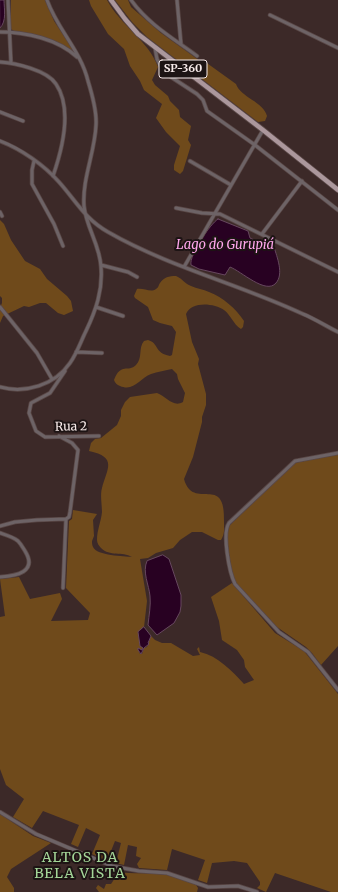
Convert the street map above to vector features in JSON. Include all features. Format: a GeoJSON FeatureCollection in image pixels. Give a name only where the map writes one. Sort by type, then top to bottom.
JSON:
{"type":"FeatureCollection","features":[{"type":"Feature","properties":{"kind":"main road","name":"SP-360"},"geometry":{"type":"LineString","coordinates":[[111,0],[130,26],[155,48],[263,130],[338,190]]}},
{"type":"Feature","properties":{"kind":"street"},"geometry":{"type":"LineString","coordinates":[[8,0],[11,63]]}},
{"type":"Feature","properties":{"kind":"street"},"geometry":{"type":"LineString","coordinates":[[0,387],[17,389],[41,385],[61,373],[70,364],[96,307],[102,284],[102,265],[84,206],[96,123],[88,81],[80,60],[47,0]]}},
{"type":"Feature","properties":{"kind":"street"},"geometry":{"type":"LineString","coordinates":[[131,0],[150,21],[197,56]]}},
{"type":"Feature","properties":{"kind":"street"},"geometry":{"type":"LineString","coordinates":[[177,0],[181,44]]}},
{"type":"Feature","properties":{"kind":"street"},"geometry":{"type":"LineString","coordinates":[[270,15],[338,48]]}},
{"type":"Feature","properties":{"kind":"street"},"geometry":{"type":"LineString","coordinates":[[0,32],[28,35],[55,43],[71,52],[80,60]]}},
{"type":"Feature","properties":{"kind":"street"},"geometry":{"type":"LineString","coordinates":[[155,48],[160,65],[171,77],[197,94],[203,100],[207,111],[255,145],[338,210]]}},
{"type":"Feature","properties":{"kind":"street"},"geometry":{"type":"LineString","coordinates":[[0,62],[25,66],[47,75],[56,83],[62,99],[66,119],[57,166],[53,176]]}},
{"type":"Feature","properties":{"kind":"street"},"geometry":{"type":"LineString","coordinates":[[0,112],[23,121]]}},
{"type":"Feature","properties":{"kind":"street"},"geometry":{"type":"LineString","coordinates":[[184,267],[263,130]]}},
{"type":"Feature","properties":{"kind":"street"},"geometry":{"type":"LineString","coordinates":[[0,141],[15,148],[53,176],[92,222],[108,232],[158,257],[302,313],[338,332]]}},
{"type":"Feature","properties":{"kind":"street"},"geometry":{"type":"LineString","coordinates":[[34,161],[32,170],[32,184],[46,209],[63,246]]}},
{"type":"Feature","properties":{"kind":"street"},"geometry":{"type":"LineString","coordinates":[[190,161],[231,185]]}},
{"type":"Feature","properties":{"kind":"street"},"geometry":{"type":"LineString","coordinates":[[262,234],[302,181]]}},
{"type":"Feature","properties":{"kind":"street"},"geometry":{"type":"LineString","coordinates":[[176,208],[202,213],[220,214],[338,272]]}},
{"type":"Feature","properties":{"kind":"street"},"geometry":{"type":"LineString","coordinates":[[0,212],[2,216]]}},
{"type":"Feature","properties":{"kind":"street"},"geometry":{"type":"LineString","coordinates":[[102,265],[128,272],[137,277]]}},
{"type":"Feature","properties":{"kind":"street"},"geometry":{"type":"LineString","coordinates":[[0,307],[37,353],[52,379]]}},
{"type":"Feature","properties":{"kind":"street"},"geometry":{"type":"LineString","coordinates":[[96,307],[123,316]]}},
{"type":"Feature","properties":{"kind":"street"},"geometry":{"type":"LineString","coordinates":[[76,352],[102,353]]}},
{"type":"Feature","properties":{"kind":"street","name":"Rua 2"},"geometry":{"type":"LineString","coordinates":[[70,364],[50,394],[30,404],[29,413],[36,431],[45,437],[99,436]]}},
{"type":"Feature","properties":{"kind":"street"},"geometry":{"type":"LineString","coordinates":[[59,436],[72,443],[78,450],[70,512],[69,517],[66,519],[64,588]]}},
{"type":"Feature","properties":{"kind":"street"},"geometry":{"type":"LineString","coordinates":[[338,453],[295,461],[229,523],[226,529],[226,548],[231,574],[235,584],[279,632],[303,647],[312,656],[338,690]]}},
{"type":"Feature","properties":{"kind":"street"},"geometry":{"type":"LineString","coordinates":[[0,526],[37,520],[66,519]]}},
{"type":"Feature","properties":{"kind":"street"},"geometry":{"type":"LineString","coordinates":[[0,533],[17,540],[29,557],[30,561],[24,573],[12,577],[0,577]]}},
{"type":"Feature","properties":{"kind":"street"},"geometry":{"type":"LineString","coordinates":[[0,812],[36,834],[112,866],[139,871],[167,873],[208,887],[238,886],[254,891]]}},
{"type":"Feature","properties":{"kind":"shaded area"},"geometry":{"type":"Polygon","coordinates":[[[11,0],[45,0],[54,21],[74,51],[50,40],[11,29],[11,0]]]}},
{"type":"Feature","properties":{"kind":"shaded area"},"geometry":{"type":"Polygon","coordinates":[[[89,0],[107,0],[119,17],[148,49],[158,67],[152,80],[179,110],[180,117],[191,126],[188,140],[191,145],[183,171],[180,174],[174,170],[174,165],[180,146],[166,132],[156,118],[162,104],[144,90],[130,66],[124,49],[108,34],[89,0]]]}},
{"type":"Feature","properties":{"kind":"shaded area"},"geometry":{"type":"Polygon","coordinates":[[[115,0],[128,0],[131,7],[161,33],[200,61],[204,61],[236,84],[242,93],[257,103],[265,111],[267,116],[265,121],[258,122],[147,37],[132,22],[115,0]]]}},
{"type":"Feature","properties":{"kind":"shaded area"},"geometry":{"type":"Polygon","coordinates":[[[0,220],[4,224],[11,240],[25,261],[40,269],[47,279],[67,296],[71,301],[73,311],[64,315],[58,313],[46,303],[40,303],[29,307],[24,306],[3,316],[0,323],[2,298],[0,296],[0,220]]]}},
{"type":"Feature","properties":{"kind":"shaded area"},"geometry":{"type":"Polygon","coordinates":[[[176,276],[189,285],[214,294],[224,300],[244,321],[241,329],[224,310],[215,306],[203,304],[193,307],[186,314],[192,342],[199,359],[198,364],[206,394],[206,405],[193,457],[184,479],[188,488],[194,493],[215,495],[220,499],[223,507],[224,531],[221,540],[202,532],[192,532],[180,540],[173,548],[156,553],[148,558],[140,559],[147,601],[144,627],[142,628],[143,648],[142,651],[139,650],[139,653],[142,654],[144,648],[147,647],[151,636],[155,640],[162,643],[171,643],[193,656],[200,655],[197,649],[199,647],[200,652],[219,660],[244,684],[254,680],[245,667],[244,660],[237,650],[222,640],[219,621],[211,597],[232,583],[275,633],[304,651],[338,694],[338,892],[331,892],[275,873],[266,892],[257,888],[260,885],[260,882],[247,863],[234,861],[212,863],[207,883],[198,880],[205,860],[172,849],[167,870],[139,868],[137,864],[141,858],[136,856],[137,847],[128,845],[124,865],[116,863],[121,843],[115,841],[107,861],[92,854],[100,835],[86,828],[78,847],[71,844],[79,825],[43,811],[32,828],[13,817],[24,799],[6,785],[0,769],[0,617],[5,616],[0,579],[19,577],[30,599],[60,593],[62,599],[51,621],[88,620],[90,613],[66,588],[69,521],[72,519],[73,510],[97,514],[93,520],[94,536],[92,541],[95,550],[105,554],[132,557],[105,551],[98,543],[97,540],[102,512],[101,490],[108,470],[108,465],[107,460],[104,457],[89,451],[91,443],[95,439],[101,438],[117,425],[121,416],[121,410],[125,402],[130,397],[157,393],[173,403],[176,404],[183,402],[185,393],[177,374],[172,369],[151,374],[137,384],[129,387],[119,386],[114,380],[119,371],[136,365],[144,341],[148,340],[154,343],[161,353],[165,355],[172,355],[176,332],[172,326],[153,320],[148,307],[134,296],[137,289],[154,290],[158,288],[159,284],[165,278],[176,276]]]}},
{"type":"Feature","properties":{"kind":"shaded area"},"geometry":{"type":"Polygon","coordinates":[[[338,454],[338,646],[321,665],[306,647],[277,627],[236,583],[232,573],[228,548],[228,527],[294,463],[338,454]]]}},
{"type":"Feature","properties":{"kind":"shaded area"},"geometry":{"type":"Polygon","coordinates":[[[0,814],[33,836],[51,843],[11,869],[7,877],[14,888],[14,892],[0,892],[0,814]]]}},
{"type":"Feature","properties":{"kind":"shaded area"},"geometry":{"type":"Polygon","coordinates":[[[119,872],[160,874],[182,878],[196,885],[198,888],[197,892],[99,892],[96,888],[98,885],[104,889],[106,884],[111,884],[119,872]]]}},
{"type":"Feature","properties":{"kind":"water"},"geometry":{"type":"Polygon","coordinates":[[[0,0],[4,0],[5,15],[4,22],[0,28],[0,0]]]}},
{"type":"Feature","properties":{"kind":"water","name":"Lago do Gurupiá"},"geometry":{"type":"Polygon","coordinates":[[[218,219],[248,231],[250,238],[256,241],[262,240],[274,247],[280,270],[276,283],[272,286],[260,284],[230,267],[225,275],[199,269],[191,265],[193,254],[201,240],[214,222],[218,219]]]}},
{"type":"Feature","properties":{"kind":"water"},"geometry":{"type":"Polygon","coordinates":[[[163,555],[169,559],[181,595],[181,606],[180,612],[174,623],[157,635],[148,625],[150,599],[145,570],[147,561],[163,555]]]}},
{"type":"Feature","properties":{"kind":"water"},"geometry":{"type":"Polygon","coordinates":[[[144,627],[151,636],[148,643],[149,644],[144,648],[141,654],[138,648],[142,650],[143,648],[140,646],[138,632],[144,627]]]}},
{"type":"Feature","properties":{"kind":"district","name":"ALTOS DA BELA VISTA"},"geometry":{"type":"Point","coordinates":[80,866]}}]}
